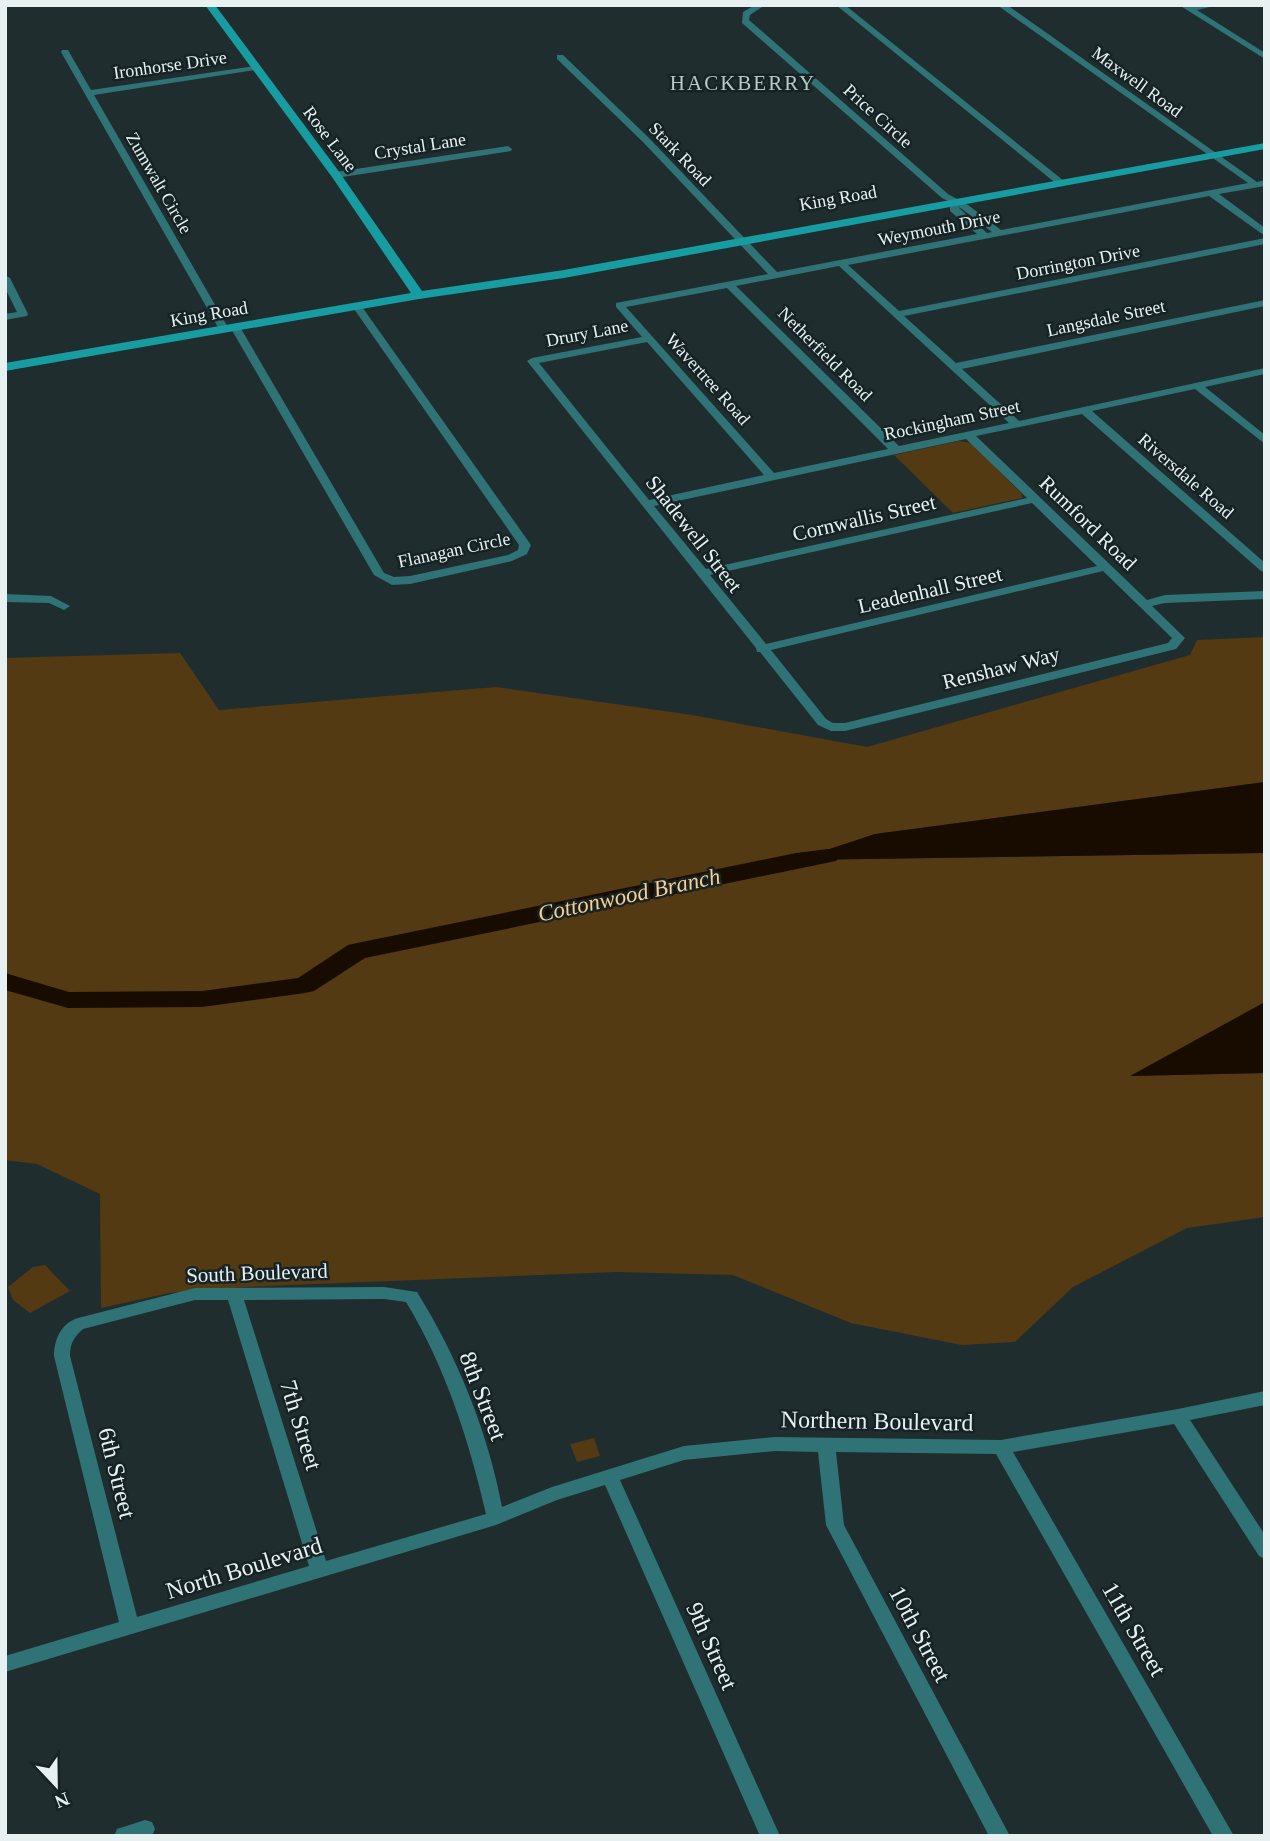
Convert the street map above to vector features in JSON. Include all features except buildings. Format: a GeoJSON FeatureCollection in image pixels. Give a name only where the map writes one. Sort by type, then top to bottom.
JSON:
{"type":"FeatureCollection","features":[{"type":"Feature","properties":{"kind":"street","name":"Rose Lane"},"geometry":{"type":"LineString","coordinates":[[210,5],[336,175],[419,295]]}},
{"type":"Feature","properties":{"kind":"street","name":"Price Circle"},"geometry":{"type":"LineString","coordinates":[[761,5],[746,14],[745,21],[949,200]]}},
{"type":"Feature","properties":{"kind":"street"},"geometry":{"type":"LineString","coordinates":[[840,5],[1057,180]]}},
{"type":"Feature","properties":{"kind":"street","name":"Maxwell Road"},"geometry":{"type":"LineString","coordinates":[[1001,5],[1209,152],[1260,184]]}},
{"type":"Feature","properties":{"kind":"street"},"geometry":{"type":"LineString","coordinates":[[1186,7],[1214,5]]}},
{"type":"Feature","properties":{"kind":"street"},"geometry":{"type":"LineString","coordinates":[[1186,7],[1265,57]]}},
{"type":"Feature","properties":{"kind":"street","name":"Zumwalt Circle"},"geometry":{"type":"LineString","coordinates":[[65,52],[230,328]]}},
{"type":"Feature","properties":{"kind":"street","name":"Stark Road"},"geometry":{"type":"LineString","coordinates":[[560,57],[646,141],[774,275]]}},
{"type":"Feature","properties":{"kind":"street","name":"Ironhorse Drive"},"geometry":{"type":"LineString","coordinates":[[89,93],[255,68]]}},
{"type":"Feature","properties":{"kind":"street","name":"King Road"},"geometry":{"type":"LineString","coordinates":[[5,367],[419,295],[439,295],[1209,152],[1265,138]]}},
{"type":"Feature","properties":{"kind":"street","name":"King Road"},"geometry":{"type":"LineString","coordinates":[[1209,152],[1265,146]]}},
{"type":"Feature","properties":{"kind":"street","name":"Crystal Lane"},"geometry":{"type":"LineString","coordinates":[[336,175],[508,149]]}},
{"type":"Feature","properties":{"kind":"street","name":"Weymouth Drive"},"geometry":{"type":"LineString","coordinates":[[619,305],[1260,184]]}},
{"type":"Feature","properties":{"kind":"street"},"geometry":{"type":"LineString","coordinates":[[1211,193],[1265,233]]}},
{"type":"Feature","properties":{"kind":"street"},"geometry":{"type":"LineString","coordinates":[[949,200],[965,207],[999,233]]}},
{"type":"Feature","properties":{"kind":"street"},"geometry":{"type":"LineString","coordinates":[[949,200],[953,209],[985,236]]}},
{"type":"Feature","properties":{"kind":"street","name":"Dorrington Drive"},"geometry":{"type":"LineString","coordinates":[[897,314],[1265,241]]}},
{"type":"Feature","properties":{"kind":"street"},"geometry":{"type":"LineString","coordinates":[[841,263],[1016,424]]}},
{"type":"Feature","properties":{"kind":"street"},"geometry":{"type":"LineString","coordinates":[[5,278],[23,314],[5,317]]}},
{"type":"Feature","properties":{"kind":"street","name":"Netherfield Road"},"geometry":{"type":"LineString","coordinates":[[729,284],[897,450]]}},
{"type":"Feature","properties":{"kind":"street","name":"Langsdale Street"},"geometry":{"type":"LineString","coordinates":[[954,367],[1265,303]]}},
{"type":"Feature","properties":{"kind":"street","name":"Wavertree Road"},"geometry":{"type":"LineString","coordinates":[[619,305],[771,476]]}},
{"type":"Feature","properties":{"kind":"street","name":"Flanagan Circle"},"geometry":{"type":"LineString","coordinates":[[230,328],[380,575],[392,581],[410,580],[512,558],[523,552],[525,545],[357,306]]}},
{"type":"Feature","properties":{"kind":"street","name":"Drury Lane"},"geometry":{"type":"LineString","coordinates":[[531,361],[649,339]]}},
{"type":"Feature","properties":{"kind":"street","name":"Shadewell Street"},"geometry":{"type":"LineString","coordinates":[[531,361],[761,649],[822,722],[831,727]]}},
{"type":"Feature","properties":{"kind":"street","name":"Rockingham Street"},"geometry":{"type":"LineString","coordinates":[[646,503],[1265,371]]}},
{"type":"Feature","properties":{"kind":"street"},"geometry":{"type":"LineString","coordinates":[[1197,386],[1265,441]]}},
{"type":"Feature","properties":{"kind":"street","name":"Riversdale Road"},"geometry":{"type":"LineString","coordinates":[[1084,410],[1265,569]]}},
{"type":"Feature","properties":{"kind":"street","name":"Rumford Road"},"geometry":{"type":"LineString","coordinates":[[968,435],[1176,633],[1177,641]]}},
{"type":"Feature","properties":{"kind":"street","name":"Cornwallis Street"},"geometry":{"type":"LineString","coordinates":[[701,574],[1035,499]]}},
{"type":"Feature","properties":{"kind":"street","name":"Leadenhall Street"},"geometry":{"type":"LineString","coordinates":[[761,649],[1107,567]]}},
{"type":"Feature","properties":{"kind":"street"},"geometry":{"type":"LineString","coordinates":[[1146,604],[1165,599],[1265,595]]}},
{"type":"Feature","properties":{"kind":"street"},"geometry":{"type":"LineString","coordinates":[[5,598],[51,600],[64,606]]}},
{"type":"Feature","properties":{"kind":"street","name":"Renshaw Way"},"geometry":{"type":"LineString","coordinates":[[831,727],[845,727],[1172,646],[1177,641]]}},
{"type":"Feature","properties":{"kind":"street","name":"South Boulevard"},"geometry":{"type":"LineString","coordinates":[[68,1332],[78,1324],[195,1294],[384,1293],[411,1296]]}},
{"type":"Feature","properties":{"kind":"street","name":"7th Street"},"geometry":{"type":"LineString","coordinates":[[234,1294],[320,1571]]}},
{"type":"Feature","properties":{"kind":"street","name":"8th Street"},"geometry":{"type":"LineString","coordinates":[[411,1296],[426,1318],[456,1392],[486,1474],[496,1518]]}},
{"type":"Feature","properties":{"kind":"street","name":"6th Street"},"geometry":{"type":"LineString","coordinates":[[68,1332],[61,1344],[62,1356],[130,1627]]}},
{"type":"Feature","properties":{"kind":"street","name":"Northern Boulevard"},"geometry":{"type":"LineString","coordinates":[[496,1518],[552,1494],[684,1453],[775,1444],[1001,1447],[1265,1398]]}},
{"type":"Feature","properties":{"kind":"street"},"geometry":{"type":"LineString","coordinates":[[1178,1416],[1265,1551]]}},
{"type":"Feature","properties":{"kind":"street","name":"10th Street"},"geometry":{"type":"LineString","coordinates":[[826,1446],[835,1525],[1000,1836]]}},
{"type":"Feature","properties":{"kind":"street","name":"11th Street"},"geometry":{"type":"LineString","coordinates":[[1001,1447],[1224,1836]]}},
{"type":"Feature","properties":{"kind":"street","name":"9th Street"},"geometry":{"type":"LineString","coordinates":[[609,1475],[769,1836]]}},
{"type":"Feature","properties":{"kind":"street","name":"North Boulevard"},"geometry":{"type":"LineString","coordinates":[[5,1664],[496,1518]]}},
{"type":"Feature","properties":{"kind":"street"},"geometry":{"type":"LineString","coordinates":[[124,1836],[145,1829]]}},
{"type":"Feature","properties":{"kind":"shaded area"},"geometry":{"type":"Polygon","coordinates":[[[959,441],[971,443],[1022,494],[1022,498],[953,513],[894,455],[959,441]]]}},
{"type":"Feature","properties":{"kind":"shaded area"},"geometry":{"type":"Polygon","coordinates":[[[1265,637],[1265,782],[875,834],[799,860],[1265,853],[1265,1002],[1132,1076],[1265,1073],[1265,1217],[1187,1228],[1073,1287],[1015,1342],[962,1345],[851,1323],[733,1275],[616,1272],[244,1287],[169,1293],[101,1308],[100,1194],[37,1164],[5,1160],[5,658],[180,653],[219,710],[496,687],[692,715],[867,747],[1190,655],[1197,640],[1265,637]]]}},
{"type":"Feature","properties":{"kind":"shaded area"},"geometry":{"type":"Polygon","coordinates":[[[1265,782],[1265,853],[796,860],[875,834],[1265,782]]]}},
{"type":"Feature","properties":{"kind":"shaded area"},"geometry":{"type":"Polygon","coordinates":[[[1265,1002],[1265,1073],[1130,1076],[1265,1002]]]}},
{"type":"Feature","properties":{"kind":"shaded area"},"geometry":{"type":"Polygon","coordinates":[[[45,1265],[70,1291],[30,1313],[13,1300],[8,1287],[33,1267],[45,1265]]]}},
{"type":"Feature","properties":{"kind":"shaded area"},"geometry":{"type":"Polygon","coordinates":[[[594,1438],[600,1456],[577,1462],[570,1444],[594,1438]]]}},
{"type":"Feature","properties":{"kind":"waterway","name":"Cottonwood Branch"},"geometry":{"type":"LineString","coordinates":[[5,981],[68,1000],[202,999],[305,985],[357,951],[796,860],[828,856]]}},
{"type":"Feature","properties":{"kind":"district","name":"HACKBERRY"},"geometry":{"type":"Point","coordinates":[743,83]}}]}
